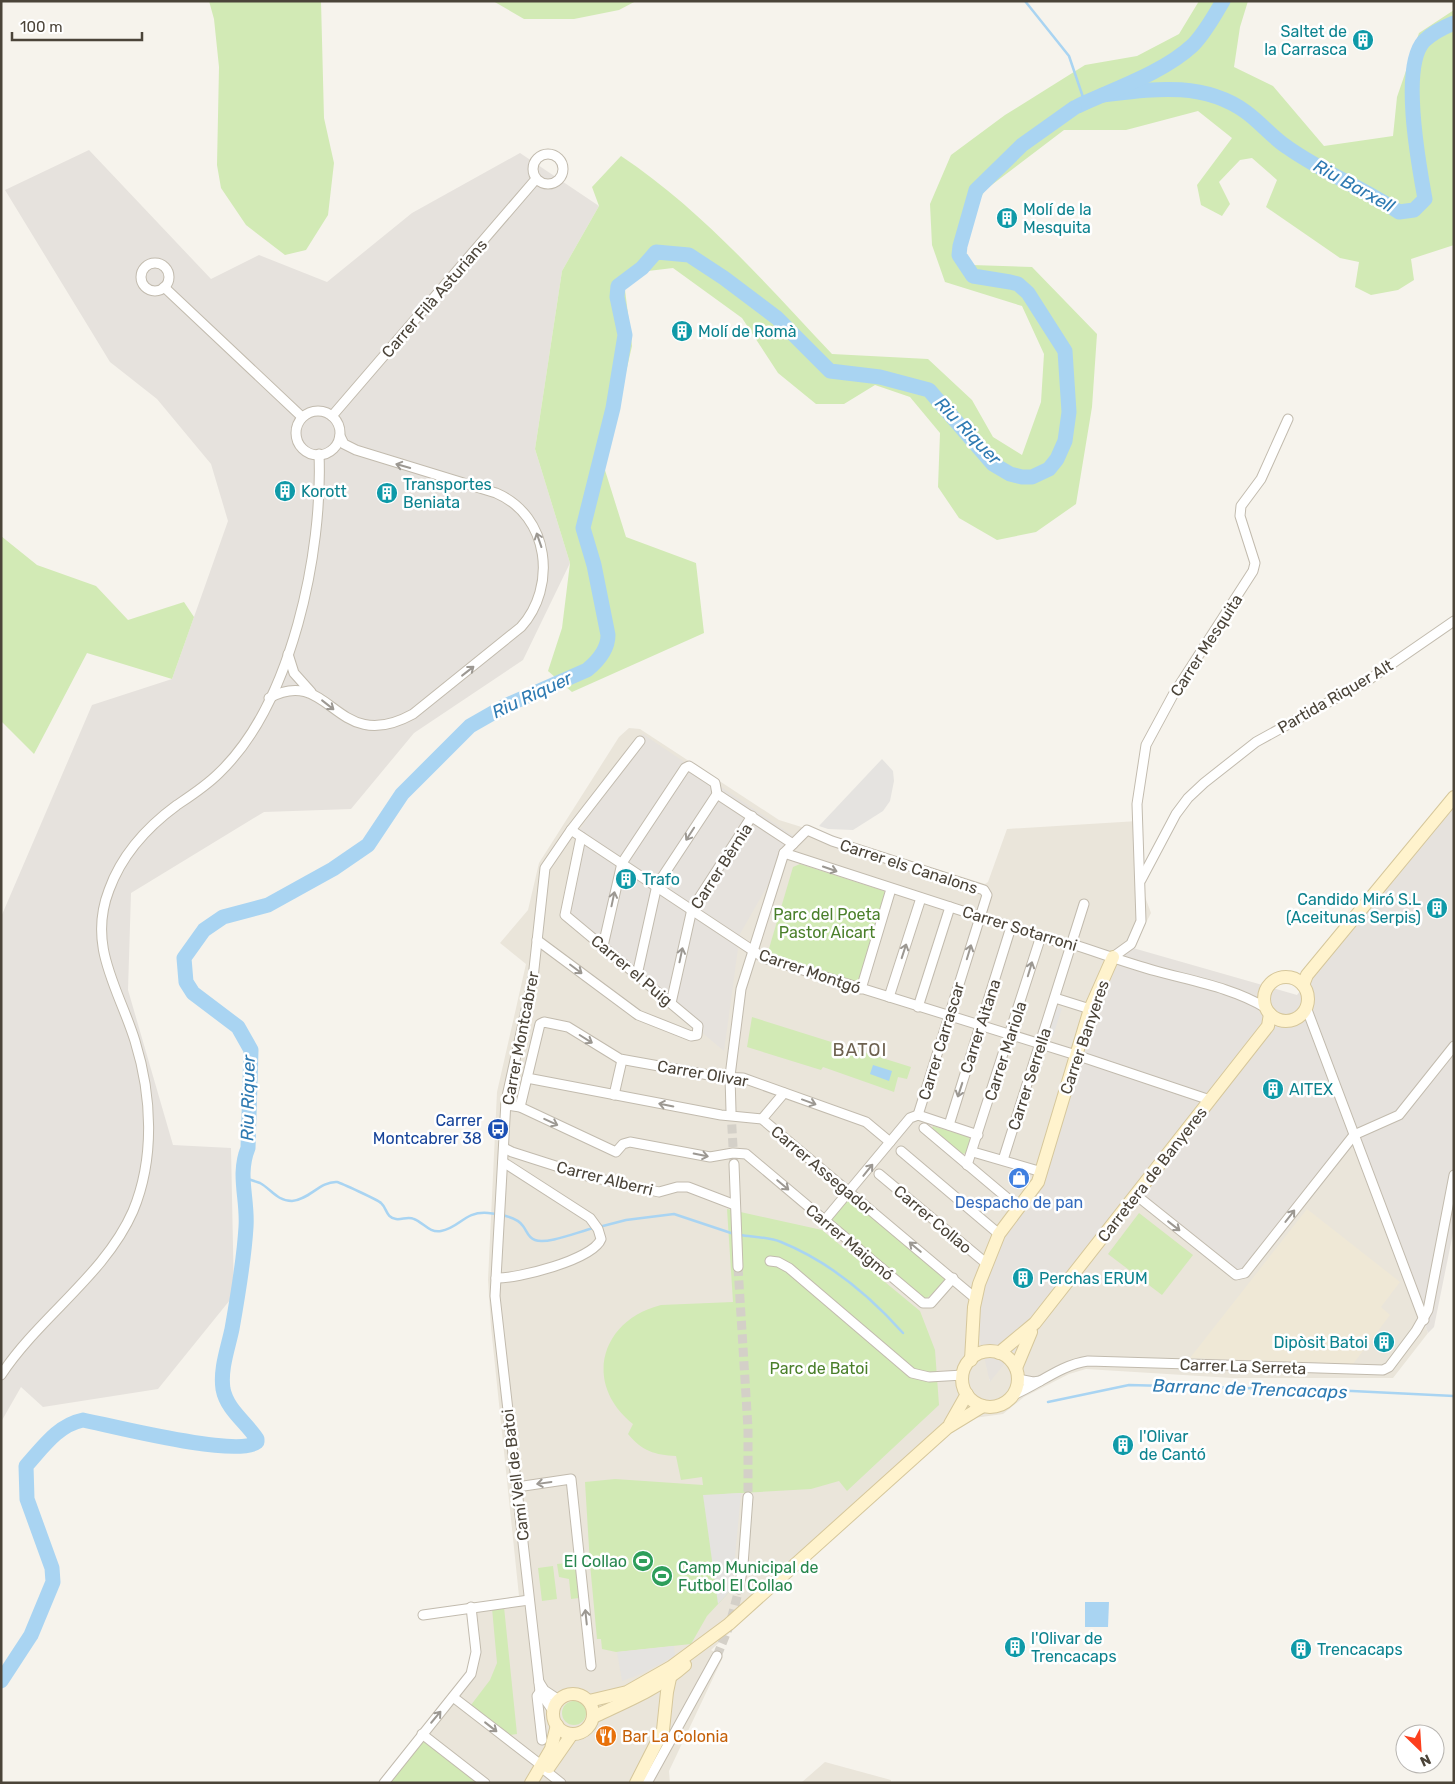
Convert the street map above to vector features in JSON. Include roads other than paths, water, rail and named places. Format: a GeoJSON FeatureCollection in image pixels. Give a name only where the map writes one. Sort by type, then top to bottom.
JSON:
{"type":"FeatureCollection","features":[{"type":"Feature","properties":{"kind":"main road"},"geometry":{"type":"LineString","coordinates":[[1302,980],[1454,797]]}},
{"type":"Feature","properties":{"kind":"main road","name":"Carrer Banyeres"},"geometry":{"type":"LineString","coordinates":[[995,1352],[981,1339],[975,1318],[972,1295],[999,1234],[1037,1185],[1090,1009],[1113,957]]}},
{"type":"Feature","properties":{"kind":"main road"},"geometry":{"type":"LineString","coordinates":[[1289,977],[1302,980],[1308,996],[1305,1014],[1287,1021],[1267,1011],[1269,985],[1274,980],[1289,977]]}},
{"type":"Feature","properties":{"kind":"main road","name":"Carretera de Banyeres"},"geometry":{"type":"LineString","coordinates":[[1017,1374],[1020,1353],[1036,1323],[1210,1100],[1267,1011]]}},
{"type":"Feature","properties":{"kind":"main road","name":"Carrer Banyeres"},"geometry":{"type":"LineString","coordinates":[[971,1360],[975,1318]]}},
{"type":"Feature","properties":{"kind":"main road","name":"Carretera de Banyeres"},"geometry":{"type":"LineString","coordinates":[[995,1352],[1036,1323]]}},
{"type":"Feature","properties":{"kind":"main road"},"geometry":{"type":"LineString","coordinates":[[948,1428],[966,1394],[963,1375],[971,1360],[978,1355],[995,1352],[1006,1357],[1017,1374],[1013,1396],[1000,1405],[984,1406],[977,1404],[966,1394]]}},
{"type":"Feature","properties":{"kind":"main road"},"geometry":{"type":"LineString","coordinates":[[532,1782],[572,1734],[586,1728],[593,1717],[650,1690],[670,1678],[948,1428],[984,1406]]}},
{"type":"Feature","properties":{"kind":"main road"},"geometry":{"type":"LineString","coordinates":[[589,1701],[627,1692],[671,1667],[729,1624]]}},
{"type":"Feature","properties":{"kind":"main road"},"geometry":{"type":"LineString","coordinates":[[636,1783],[661,1734],[665,1716],[666,1692],[670,1678]]}},
{"type":"Feature","properties":{"kind":"main road"},"geometry":{"type":"LineString","coordinates":[[650,1690],[659,1701],[665,1716]]}},
{"type":"Feature","properties":{"kind":"main road"},"geometry":{"type":"LineString","coordinates":[[543,1768],[557,1725],[556,1705],[566,1695],[582,1696],[589,1701],[593,1717]]}},
{"type":"Feature","properties":{"kind":"main road"},"geometry":{"type":"LineString","coordinates":[[557,1725],[563,1731],[572,1734]]}},
{"type":"Feature","properties":{"kind":"street","name":"Carrer Filà Asturians"},"geometry":{"type":"LineString","coordinates":[[332,416],[536,179]]}},
{"type":"Feature","properties":{"kind":"street"},"geometry":{"type":"LineString","coordinates":[[164,287],[302,417]]}},
{"type":"Feature","properties":{"kind":"street"},"geometry":{"type":"LineString","coordinates":[[288,654],[294,673],[311,692],[342,716],[358,724],[381,726],[404,719],[426,704],[521,627],[536,604],[543,580],[543,559],[537,536],[524,514],[506,498],[488,490],[396,464],[356,450],[344,444],[338,425],[332,416],[320,411],[308,413],[302,417],[296,428],[298,442],[306,451],[319,454],[333,449],[340,436]]}},
{"type":"Feature","properties":{"kind":"street","name":"Carrer Mesquita"},"geometry":{"type":"LineString","coordinates":[[1140,883],[1138,796],[1146,745],[1173,695],[1253,571],[1255,563],[1240,516],[1241,506],[1261,479],[1288,419]]}},
{"type":"Feature","properties":{"kind":"street"},"geometry":{"type":"LineString","coordinates":[[1,1375],[30,1337],[93,1270],[120,1236],[135,1204],[146,1166],[149,1121],[141,1064],[128,1022],[107,971],[103,948],[103,913],[109,891],[122,864],[141,836],[160,818],[207,784],[229,763],[246,740],[269,698],[288,654],[305,598],[313,557],[320,496],[319,454]]}},
{"type":"Feature","properties":{"kind":"street","name":"Partida Riquer Alt"},"geometry":{"type":"LineString","coordinates":[[1140,883],[1163,836],[1188,798],[1264,737],[1366,681],[1454,621]]}},
{"type":"Feature","properties":{"kind":"street"},"geometry":{"type":"LineString","coordinates":[[269,698],[287,690],[311,692]]}},
{"type":"Feature","properties":{"kind":"street","name":"Carrer Montcabrer"},"geometry":{"type":"LineString","coordinates":[[503,1162],[506,1106],[533,978],[543,872],[571,830],[640,741]]}},
{"type":"Feature","properties":{"kind":"street"},"geometry":{"type":"LineString","coordinates":[[603,946],[622,863],[682,771],[689,766],[715,783],[717,794],[656,886],[637,975]]}},
{"type":"Feature","properties":{"kind":"street"},"geometry":{"type":"LineString","coordinates":[[717,794],[793,844],[784,854],[740,989],[730,1076],[731,1111]]}},
{"type":"Feature","properties":{"kind":"street","name":"Carrer Bèrnia"},"geometry":{"type":"LineString","coordinates":[[671,1003],[692,909],[752,816]]}},
{"type":"Feature","properties":{"kind":"street","name":"Carrer Montgó"},"geometry":{"type":"LineString","coordinates":[[571,830],[764,958],[1076,1055],[1210,1100]]}},
{"type":"Feature","properties":{"kind":"street","name":"Carrer els Canalons"},"geometry":{"type":"LineString","coordinates":[[793,844],[806,831],[984,890],[987,897],[980,917]]}},
{"type":"Feature","properties":{"kind":"street","name":"Carrer el Puig"},"geometry":{"type":"LineString","coordinates":[[537,940],[638,1015],[691,1036],[697,1035],[698,1026],[565,915],[581,837]]}},
{"type":"Feature","properties":{"kind":"street","name":"Carrer Sotarroni"},"geometry":{"type":"LineString","coordinates":[[784,854],[1064,944],[1072,944],[1113,957],[1267,1011]]}},
{"type":"Feature","properties":{"kind":"street","name":"Carrer Banyeres"},"geometry":{"type":"LineString","coordinates":[[1113,957],[1130,944],[1139,928],[1142,908],[1140,883]]}},
{"type":"Feature","properties":{"kind":"street"},"geometry":{"type":"LineString","coordinates":[[860,989],[891,889]]}},
{"type":"Feature","properties":{"kind":"street"},"geometry":{"type":"LineString","coordinates":[[889,998],[921,898]]}},
{"type":"Feature","properties":{"kind":"street","name":"Carrer Serrella"},"geometry":{"type":"LineString","coordinates":[[1003,1160],[1084,904]]}},
{"type":"Feature","properties":{"kind":"street"},"geometry":{"type":"LineString","coordinates":[[918,1007],[950,908]]}},
{"type":"Feature","properties":{"kind":"street","name":"Carrer Carrascar"},"geometry":{"type":"LineString","coordinates":[[825,1220],[912,1116],[918,1115],[980,917]]}},
{"type":"Feature","properties":{"kind":"street","name":"Carrer Aitana"},"geometry":{"type":"LineString","coordinates":[[949,1125],[1011,927]]}},
{"type":"Feature","properties":{"kind":"street","name":"Carrer Mariola"},"geometry":{"type":"LineString","coordinates":[[968,1165],[1041,936]]}},
{"type":"Feature","properties":{"kind":"street"},"geometry":{"type":"LineString","coordinates":[[1055,998],[1090,1009]]}},
{"type":"Feature","properties":{"kind":"street"},"geometry":{"type":"LineString","coordinates":[[1305,1014],[1354,1135],[1424,1320]]}},
{"type":"Feature","properties":{"kind":"street","name":"Carrer Montcabrer"},"geometry":{"type":"LineString","coordinates":[[520,1107],[541,1022]]}},
{"type":"Feature","properties":{"kind":"street","name":"Carrer Olivar"},"geometry":{"type":"LineString","coordinates":[[541,1022],[568,1027],[622,1060],[720,1077],[736,1076],[866,1122],[890,1142]]}},
{"type":"Feature","properties":{"kind":"street"},"geometry":{"type":"LineString","coordinates":[[1136,1195],[1236,1275],[1241,1276],[1245,1274],[1354,1135],[1399,1115],[1454,1046]]}},
{"type":"Feature","properties":{"kind":"street"},"geometry":{"type":"LineString","coordinates":[[614,1095],[622,1060]]}},
{"type":"Feature","properties":{"kind":"street","name":"Carrer Assegador"},"geometry":{"type":"LineString","coordinates":[[526,1078],[721,1115],[762,1119],[972,1295]]}},
{"type":"Feature","properties":{"kind":"street"},"geometry":{"type":"LineString","coordinates":[[762,1119],[784,1093]]}},
{"type":"Feature","properties":{"kind":"street"},"geometry":{"type":"LineString","coordinates":[[506,1106],[520,1107]]}},
{"type":"Feature","properties":{"kind":"street","name":"Carrer Maigmó"},"geometry":{"type":"LineString","coordinates":[[520,1107],[616,1152],[623,1144],[630,1142],[710,1157],[733,1153],[746,1154],[923,1304],[931,1303],[953,1278]]}},
{"type":"Feature","properties":{"kind":"street"},"geometry":{"type":"LineString","coordinates":[[918,1115],[978,1135]]}},
{"type":"Feature","properties":{"kind":"street"},"geometry":{"type":"LineString","coordinates":[[924,1128],[1020,1208]]}},
{"type":"Feature","properties":{"kind":"street","name":"Carrer Alberri"},"geometry":{"type":"LineString","coordinates":[[504,1148],[587,1176],[659,1192],[677,1187],[688,1187],[735,1205]]}},
{"type":"Feature","properties":{"kind":"street"},"geometry":{"type":"LineString","coordinates":[[900,1151],[999,1234]]}},
{"type":"Feature","properties":{"kind":"street"},"geometry":{"type":"LineString","coordinates":[[973,1152],[1042,1172]]}},
{"type":"Feature","properties":{"kind":"street"},"geometry":{"type":"LineString","coordinates":[[496,1274],[564,1262],[597,1246],[601,1239],[590,1218],[503,1162]]}},
{"type":"Feature","properties":{"kind":"street","name":"Camí Vell de Batoi"},"geometry":{"type":"LineString","coordinates":[[503,1162],[494,1296],[540,1692],[537,1696],[542,1740]]}},
{"type":"Feature","properties":{"kind":"street"},"geometry":{"type":"LineString","coordinates":[[734,1164],[738,1267]]}},
{"type":"Feature","properties":{"kind":"street","name":"Carrer Collao"},"geometry":{"type":"LineString","coordinates":[[879,1174],[987,1264]]}},
{"type":"Feature","properties":{"kind":"street"},"geometry":{"type":"LineString","coordinates":[[1424,1320],[1428,1310],[1454,1175]]}},
{"type":"Feature","properties":{"kind":"street"},"geometry":{"type":"LineString","coordinates":[[770,1261],[778,1262],[789,1268],[912,1373],[929,1377],[963,1375]]}},
{"type":"Feature","properties":{"kind":"street","name":"Carrer La Serreta"},"geometry":{"type":"LineString","coordinates":[[1013,1396],[1070,1366],[1088,1361],[1383,1370],[1389,1367],[1424,1320]]}},
{"type":"Feature","properties":{"kind":"street","name":"Carrer La Serreta"},"geometry":{"type":"LineString","coordinates":[[1017,1374],[1033,1382],[1043,1380]]}},
{"type":"Feature","properties":{"kind":"street"},"geometry":{"type":"LineString","coordinates":[[517,1487],[571,1479],[591,1666]]}},
{"type":"Feature","properties":{"kind":"street"},"geometry":{"type":"LineString","coordinates":[[739,1589],[743,1565],[748,1497]]}},
{"type":"Feature","properties":{"kind":"street"},"geometry":{"type":"LineString","coordinates":[[423,1614],[529,1600]]}},
{"type":"Feature","properties":{"kind":"street"},"geometry":{"type":"LineString","coordinates":[[384,1783],[471,1674],[475,1664],[476,1652],[471,1607]]}},
{"type":"Feature","properties":{"kind":"street"},"geometry":{"type":"LineString","coordinates":[[647,1783],[717,1656]]}},
{"type":"Feature","properties":{"kind":"street"},"geometry":{"type":"LineString","coordinates":[[538,1680],[556,1705]]}},
{"type":"Feature","properties":{"kind":"street","name":"Camí Vell de Batoi"},"geometry":{"type":"LineString","coordinates":[[540,1692],[556,1705]]}},
{"type":"Feature","properties":{"kind":"street"},"geometry":{"type":"LineString","coordinates":[[453,1697],[561,1783]]}},
{"type":"Feature","properties":{"kind":"street"},"geometry":{"type":"LineString","coordinates":[[422,1734],[485,1783]]}},
{"type":"Feature","properties":{"kind":"water"},"geometry":{"type":"Polygon","coordinates":[[[873,1065],[892,1071],[889,1081],[870,1074],[873,1065]]]}},
{"type":"Feature","properties":{"kind":"water"},"geometry":{"type":"Polygon","coordinates":[[[1085,1602],[1109,1602],[1108,1627],[1085,1627],[1085,1602]]]}},
{"type":"Feature","properties":{"kind":"waterway"},"geometry":{"type":"LineString","coordinates":[[1025,1],[1069,56],[1085,103]]}},
{"type":"Feature","properties":{"kind":"waterway"},"geometry":{"type":"LineString","coordinates":[[1078,106],[1138,80],[1181,55],[1201,35],[1223,1]]}},
{"type":"Feature","properties":{"kind":"waterway","name":"Riu Barxell"},"geometry":{"type":"LineString","coordinates":[[1103,95],[1159,90],[1195,91],[1213,95],[1230,102],[1246,112],[1300,156],[1399,212],[1414,210],[1425,199],[1413,117],[1413,72],[1417,54],[1424,41],[1454,23]]}},
{"type":"Feature","properties":{"kind":"waterway","name":"Riu Riquer"},"geometry":{"type":"LineString","coordinates":[[1,1681],[31,1635],[53,1582],[52,1568],[27,1499],[26,1466],[45,1444],[58,1432],[83,1420],[201,1444],[245,1446],[257,1442],[253,1433],[228,1403],[222,1381],[223,1366],[239,1291],[245,1240],[246,1217],[243,1168],[248,1148],[251,1050],[238,1027],[193,993],[186,982],[184,958],[204,930],[223,917],[268,905],[333,869],[368,845],[402,794],[470,726],[505,706],[587,670],[602,655],[608,635],[594,565],[583,528],[613,408],[625,335],[617,297],[618,286],[642,268],[656,252],[689,255],[724,278],[777,318],[830,371],[880,377],[929,390],[993,464],[1010,474],[1032,477],[1049,469],[1057,459],[1065,441],[1069,412],[1065,351],[1028,293],[1018,284],[973,276],[959,255],[960,246],[976,190],[1022,145],[1074,108]]}},
{"type":"Feature","properties":{"kind":"waterway","name":"Barranc de Trencacaps"},"geometry":{"type":"LineString","coordinates":[[242,1177],[264,1185],[282,1199],[292,1201],[304,1197],[325,1184],[337,1182],[378,1201],[383,1205],[390,1217],[398,1219],[412,1218],[433,1231],[441,1231],[453,1227],[468,1217],[480,1213],[497,1214],[512,1218],[523,1226],[531,1238],[540,1241],[547,1241],[594,1228]]}},
{"type":"Feature","properties":{"kind":"waterway","name":"Barranc de Trencacaps"},"geometry":{"type":"LineString","coordinates":[[599,1227],[626,1220],[674,1214],[734,1234]]}},
{"type":"Feature","properties":{"kind":"waterway","name":"Barranc de Trencacaps"},"geometry":{"type":"LineString","coordinates":[[740,1235],[776,1240],[832,1269],[877,1306],[903,1333]]}},
{"type":"Feature","properties":{"kind":"waterway","name":"Barranc de Trencacaps"},"geometry":{"type":"LineString","coordinates":[[1048,1402],[1129,1385],[1352,1391],[1454,1396]]}},
{"type":"Feature","properties":{"kind":"tunnel"},"geometry":{"type":"LineString","coordinates":[[731,1111],[734,1164]]}},
{"type":"Feature","properties":{"kind":"tunnel"},"geometry":{"type":"LineString","coordinates":[[738,1267],[748,1428],[748,1497]]}},
{"type":"Feature","properties":{"kind":"tunnel"},"geometry":{"type":"LineString","coordinates":[[717,1656],[730,1624],[739,1589]]}},
{"type":"Feature","properties":{"kind":"place","name":"Saltet de la Carrasca"},"geometry":{"type":"Point","coordinates":[1363,40]}},
{"type":"Feature","properties":{"kind":"place","name":"Molí de la Mesquita"},"geometry":{"type":"Point","coordinates":[1007,218]}},
{"type":"Feature","properties":{"kind":"place","name":"Molí de Romà"},"geometry":{"type":"Point","coordinates":[682,331]}},
{"type":"Feature","properties":{"kind":"place","name":"Korott"},"geometry":{"type":"Point","coordinates":[285,491]}},
{"type":"Feature","properties":{"kind":"place","name":"Transportes Beniata"},"geometry":{"type":"Point","coordinates":[387,493]}},
{"type":"Feature","properties":{"kind":"place","name":"Trafo"},"geometry":{"type":"Point","coordinates":[626,879]}},
{"type":"Feature","properties":{"kind":"place","name":"Candido Miró S.L (Aceitunas Serpis)"},"geometry":{"type":"Point","coordinates":[1437,908]}},
{"type":"Feature","properties":{"kind":"place","name":"AITEX"},"geometry":{"type":"Point","coordinates":[1273,1089]}},
{"type":"Feature","properties":{"kind":"place","name":"Carrer Montcabrer 38"},"geometry":{"type":"Point","coordinates":[498,1129]}},
{"type":"Feature","properties":{"kind":"place","name":"Despacho de pan"},"geometry":{"type":"Point","coordinates":[1019,1178]}},
{"type":"Feature","properties":{"kind":"place","name":"Perchas ERUM"},"geometry":{"type":"Point","coordinates":[1023,1278]}},
{"type":"Feature","properties":{"kind":"place","name":"Dipòsit Batoi"},"geometry":{"type":"Point","coordinates":[1384,1342]}},
{"type":"Feature","properties":{"kind":"place","name":"l'Olivar de Cantó"},"geometry":{"type":"Point","coordinates":[1123,1445]}},
{"type":"Feature","properties":{"kind":"place","name":"El Collao"},"geometry":{"type":"Point","coordinates":[643,1561]}},
{"type":"Feature","properties":{"kind":"place","name":"Camp Municipal de Futbol El Collao"},"geometry":{"type":"Point","coordinates":[662,1576]}},
{"type":"Feature","properties":{"kind":"place","name":"l'Olivar de Trencacaps"},"geometry":{"type":"Point","coordinates":[1015,1647]}},
{"type":"Feature","properties":{"kind":"place","name":"Trencacaps"},"geometry":{"type":"Point","coordinates":[1301,1649]}},
{"type":"Feature","properties":{"kind":"place","name":"Bar La Colonia"},"geometry":{"type":"Point","coordinates":[606,1736]}},
{"type":"Feature","properties":{"kind":"district","name":"BATOI"},"geometry":{"type":"Point","coordinates":[860,1050]}},
{"type":"Feature","properties":{"kind":"park label","name":"Parc del Poeta Pastor Aicart"},"geometry":{"type":"Point","coordinates":[827,923]}},
{"type":"Feature","properties":{"kind":"park label","name":"Parc de Batoi"},"geometry":{"type":"Point","coordinates":[819,1368]}}]}
